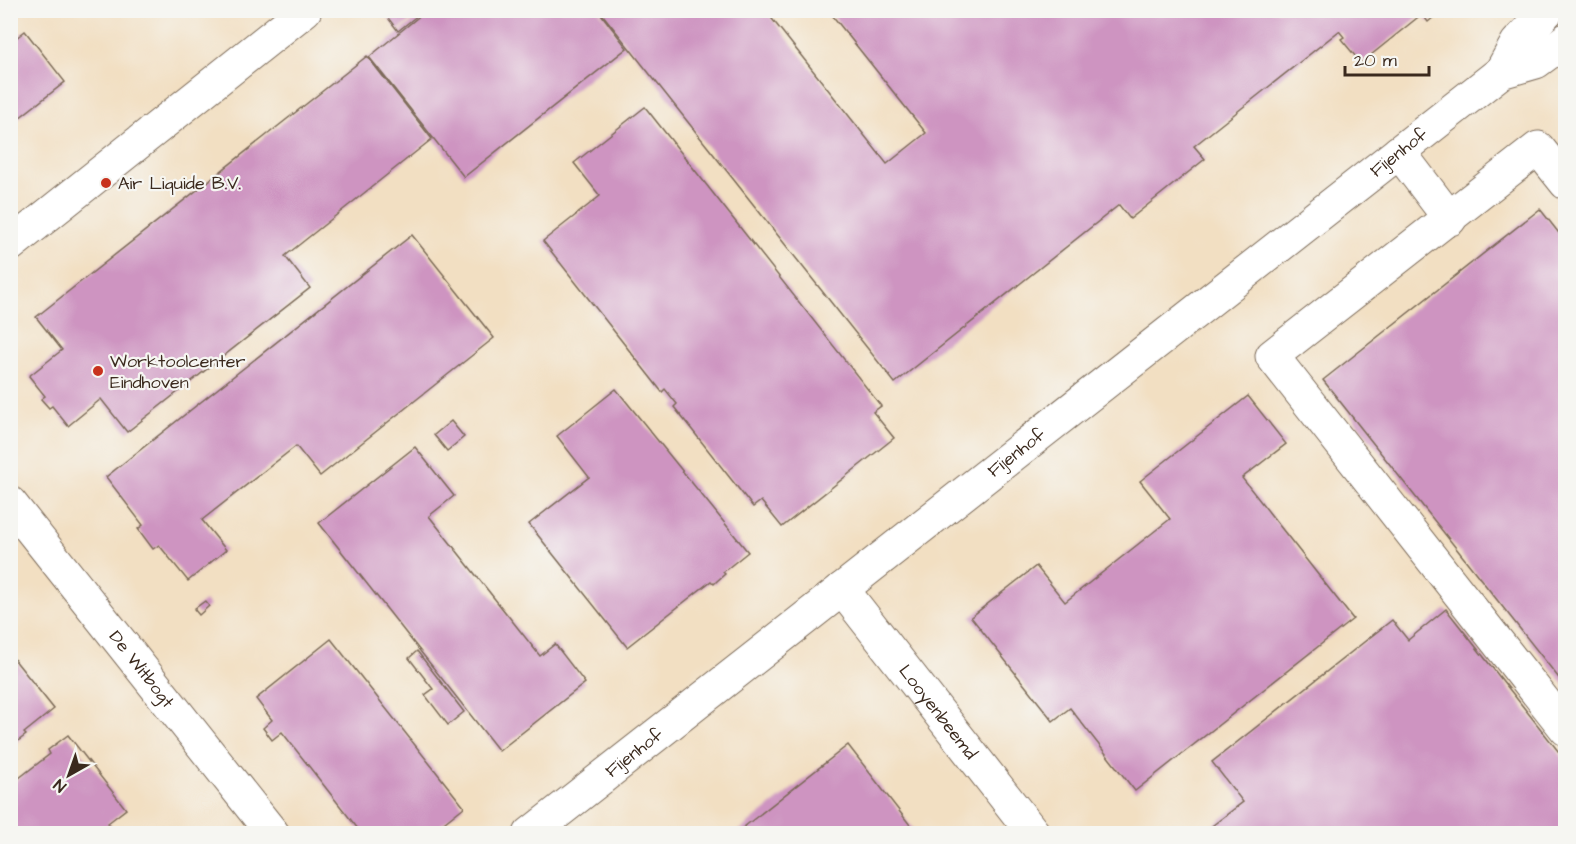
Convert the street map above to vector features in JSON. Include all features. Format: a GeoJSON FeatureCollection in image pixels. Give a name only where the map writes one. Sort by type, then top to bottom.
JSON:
{"type":"FeatureCollection","features":[{"type":"Feature","properties":{"kind":"street"},"geometry":{"type":"LineString","coordinates":[[10,245],[305,10]]}},
{"type":"Feature","properties":{"kind":"street","name":"Fijenhof"},"geometry":{"type":"LineString","coordinates":[[530,834],[1501,72],[1517,43],[1548,10]]}},
{"type":"Feature","properties":{"kind":"street","name":"Fijenhof"},"geometry":{"type":"LineString","coordinates":[[1501,72],[1536,63],[1566,40]]}},
{"type":"Feature","properties":{"kind":"street"},"geometry":{"type":"LineString","coordinates":[[1566,183],[1538,148],[1272,356],[1566,729]]}},
{"type":"Feature","properties":{"kind":"street"},"geometry":{"type":"LineString","coordinates":[[1399,152],[1450,219]]}},
{"type":"Feature","properties":{"kind":"street","name":"De Witbogt"},"geometry":{"type":"LineString","coordinates":[[10,503],[273,834]]}},
{"type":"Feature","properties":{"kind":"street","name":"Looyenbeemd"},"geometry":{"type":"LineString","coordinates":[[842,589],[1034,834]]}},
{"type":"Feature","properties":{"kind":"building"},"geometry":{"type":"Polygon","coordinates":[[[382,10],[424,10],[398,31],[382,10]]]}},
{"type":"Feature","properties":{"kind":"building"},"geometry":{"type":"Polygon","coordinates":[[[427,10],[598,10],[627,48],[464,177],[369,57],[427,10]]]}},
{"type":"Feature","properties":{"kind":"building"},"geometry":{"type":"Polygon","coordinates":[[[599,10],[765,10],[887,164],[926,133],[828,10],[1442,10],[1428,22],[1422,14],[1361,63],[1341,39],[1344,37],[1339,31],[1194,146],[1205,159],[1130,219],[1119,205],[895,383],[599,10]]]}},
{"type":"Feature","properties":{"kind":"building"},"geometry":{"type":"Polygon","coordinates":[[[25,31],[65,82],[10,125],[10,43],[25,31]]]}},
{"type":"Feature","properties":{"kind":"building"},"geometry":{"type":"Polygon","coordinates":[[[367,56],[432,139],[285,256],[310,288],[127,432],[101,399],[68,426],[52,406],[49,408],[41,399],[45,396],[29,376],[62,350],[36,317],[367,56]]]}},
{"type":"Feature","properties":{"kind":"building"},"geometry":{"type":"Polygon","coordinates":[[[645,107],[881,406],[873,412],[894,438],[782,527],[761,501],[753,507],[674,407],[677,404],[665,389],[662,392],[543,241],[600,196],[574,163],[645,107]]]}},
{"type":"Feature","properties":{"kind":"building"},"geometry":{"type":"Polygon","coordinates":[[[1540,209],[1566,242],[1566,687],[1323,380],[1540,209]]]}},
{"type":"Feature","properties":{"kind":"building"},"geometry":{"type":"Polygon","coordinates":[[[412,235],[494,338],[320,476],[296,446],[202,520],[226,550],[188,581],[159,545],[153,549],[138,529],[143,525],[106,477],[412,235]]]}},
{"type":"Feature","properties":{"kind":"building"},"geometry":{"type":"Polygon","coordinates":[[[616,389],[748,552],[723,572],[725,574],[714,584],[711,581],[627,647],[529,524],[589,477],[557,436],[616,389]]]}},
{"type":"Feature","properties":{"kind":"building"},"geometry":{"type":"Polygon","coordinates":[[[1248,396],[1286,444],[1242,478],[1353,619],[1135,791],[1070,708],[1053,721],[971,617],[1036,566],[1065,602],[1170,519],[1140,481],[1248,396]]]}},
{"type":"Feature","properties":{"kind":"building"},"geometry":{"type":"Polygon","coordinates":[[[451,421],[464,437],[447,451],[434,435],[451,421]]]}},
{"type":"Feature","properties":{"kind":"building"},"geometry":{"type":"Polygon","coordinates":[[[415,447],[454,496],[429,516],[540,656],[555,644],[585,683],[499,751],[319,523],[415,447]]]}},
{"type":"Feature","properties":{"kind":"building"},"geometry":{"type":"Polygon","coordinates":[[[205,601],[209,606],[199,615],[194,609],[205,601]]]}},
{"type":"Feature","properties":{"kind":"building"},"geometry":{"type":"Polygon","coordinates":[[[1446,609],[1566,761],[1566,834],[1194,834],[1201,828],[1204,832],[1243,802],[1212,762],[1392,620],[1408,640],[1446,609]]]}},
{"type":"Feature","properties":{"kind":"building"},"geometry":{"type":"Polygon","coordinates":[[[331,639],[464,807],[430,834],[362,834],[282,732],[272,740],[263,728],[272,720],[256,699],[331,639]]]}},
{"type":"Feature","properties":{"kind":"building"},"geometry":{"type":"Polygon","coordinates":[[[417,651],[464,712],[448,725],[425,695],[433,689],[409,658],[417,651]]]}},
{"type":"Feature","properties":{"kind":"building"},"geometry":{"type":"Polygon","coordinates":[[[10,654],[54,709],[10,747],[10,654]]]}},
{"type":"Feature","properties":{"kind":"building"},"geometry":{"type":"Polygon","coordinates":[[[68,735],[126,809],[108,823],[117,834],[10,834],[10,785],[50,754],[48,750],[68,735]]]}},
{"type":"Feature","properties":{"kind":"building"},"geometry":{"type":"Polygon","coordinates":[[[848,745],[917,834],[735,834],[848,745]]]}},
{"type":"Feature","properties":{"kind":"place","name":"Air Liquide B.V."},"geometry":{"type":"Point","coordinates":[106,183]}},
{"type":"Feature","properties":{"kind":"place","name":"Worktoolcenter Eindhoven"},"geometry":{"type":"Point","coordinates":[98,371]}}]}
